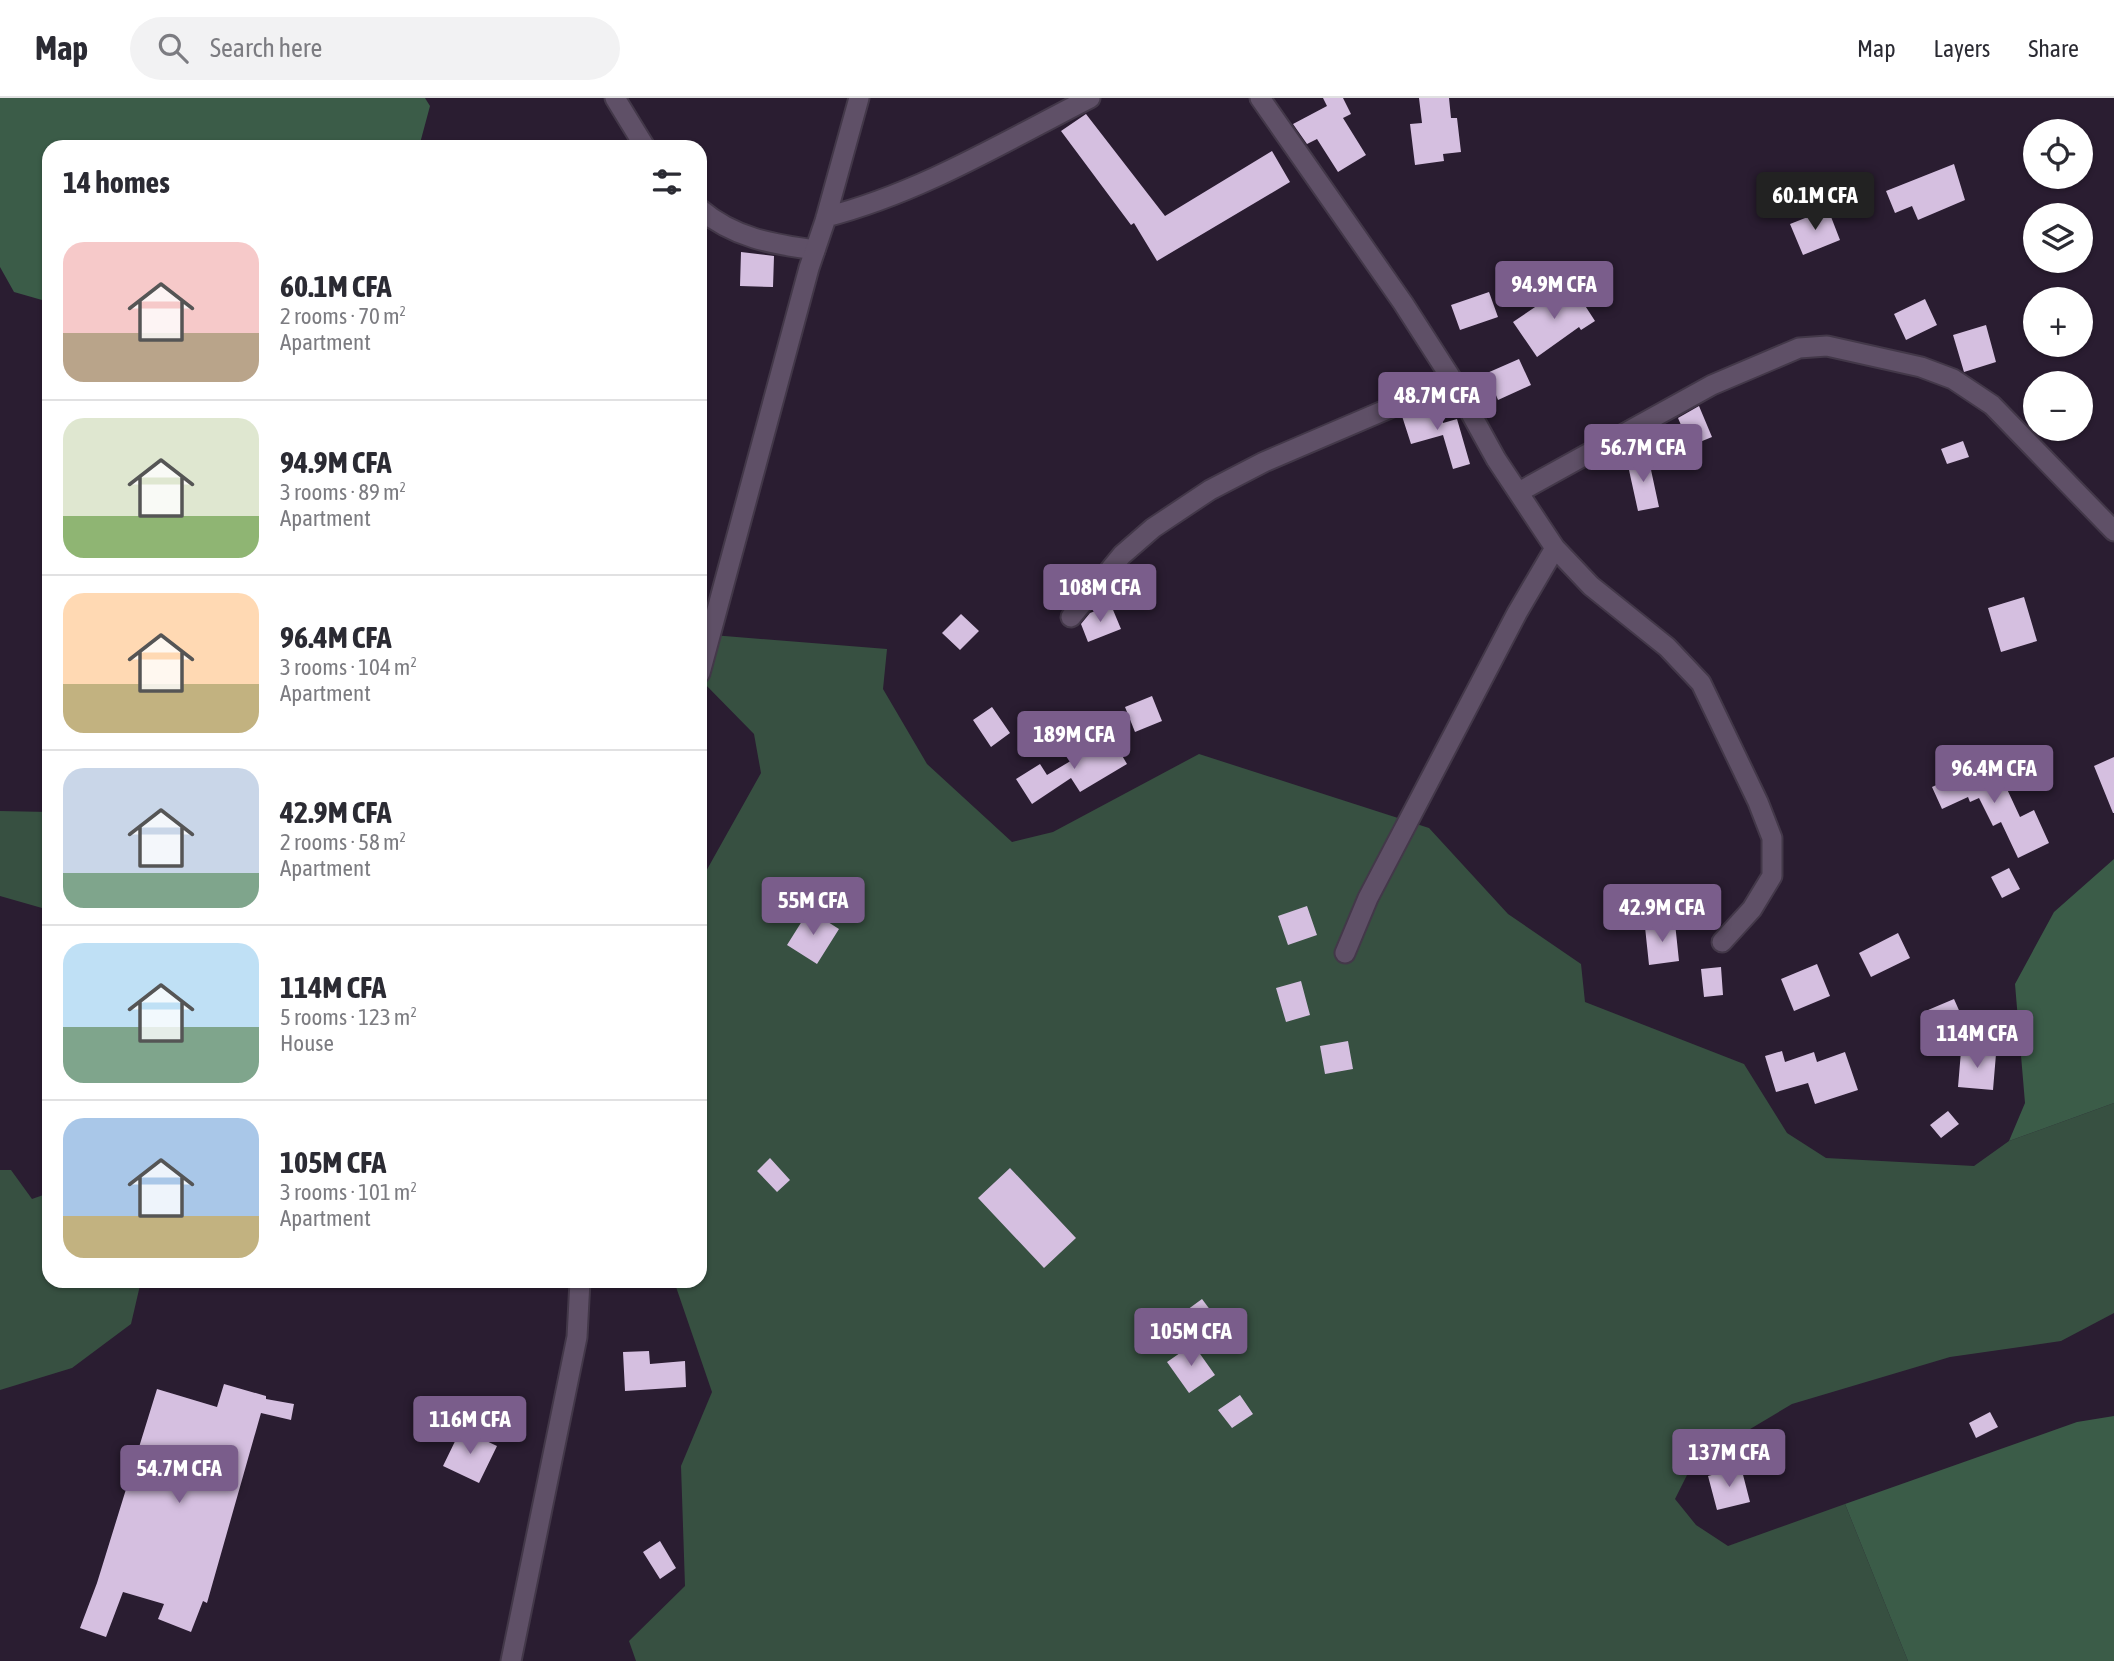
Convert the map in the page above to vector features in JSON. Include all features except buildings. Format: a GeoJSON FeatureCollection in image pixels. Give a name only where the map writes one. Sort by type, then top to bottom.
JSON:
{"type":"FeatureCollection","features":[{"type":"Feature","properties":{"kind":"street"},"geometry":{"type":"LineString","coordinates":[[615,98],[641,140]]}},
{"type":"Feature","properties":{"kind":"street"},"geometry":{"type":"LineString","coordinates":[[707,647],[859,98]]}},
{"type":"Feature","properties":{"kind":"street"},"geometry":{"type":"LineString","coordinates":[[827,217],[872,205],[906,192],[1090,98]]}},
{"type":"Feature","properties":{"kind":"street"},"geometry":{"type":"LineString","coordinates":[[1260,98],[1403,303],[1453,381],[1496,459],[1555,548],[1591,586],[1667,647],[1701,683],[1758,802],[1772,838],[1772,876],[1752,909],[1722,942]]}},
{"type":"Feature","properties":{"kind":"street"},"geometry":{"type":"LineString","coordinates":[[707,214],[729,229],[751,239],[815,250]]}},
{"type":"Feature","properties":{"kind":"street"},"geometry":{"type":"LineString","coordinates":[[1519,492],[1712,385],[1799,348],[1827,346],[1921,367],[1963,386],[1992,405],[2114,531]]}},
{"type":"Feature","properties":{"kind":"street"},"geometry":{"type":"LineString","coordinates":[[1071,617],[1122,555],[1153,528],[1210,491],[1264,462],[1453,381]]}},
{"type":"Feature","properties":{"kind":"street"},"geometry":{"type":"LineString","coordinates":[[1345,953],[1368,898],[1517,614],[1555,548]]}},
{"type":"Feature","properties":{"kind":"street"},"geometry":{"type":"LineString","coordinates":[[511,1661],[577,1337],[580,1288]]}},
{"type":"Feature","properties":{"kind":"green space"},"geometry":{"type":"Polygon","coordinates":[[[0,98],[425,98],[430,106],[421,140],[42,140],[42,300],[14,292],[0,267],[0,98]]]}},
{"type":"Feature","properties":{"kind":"green space"},"geometry":{"type":"Polygon","coordinates":[[[707,635],[887,649],[883,689],[927,764],[1012,842],[1053,832],[1199,754],[1429,828],[1508,914],[1581,964],[1585,1002],[1744,1064],[1787,1133],[1826,1158],[1974,1166],[2009,1141],[2114,1103],[2114,1313],[2061,1341],[1950,1357],[1792,1404],[1693,1463],[1675,1499],[1696,1525],[1728,1546],[1845,1504],[1908,1661],[636,1661],[629,1641],[685,1586],[681,1466],[712,1392],[676,1288],[707,1288],[707,869],[761,773],[754,734],[707,686],[707,635]]]}},
{"type":"Feature","properties":{"kind":"green space"},"geometry":{"type":"Polygon","coordinates":[[[0,811],[42,812],[42,908],[0,896],[0,811]]]}},
{"type":"Feature","properties":{"kind":"green space"},"geometry":{"type":"Polygon","coordinates":[[[2114,859],[2114,1103],[2009,1141],[2025,1103],[2015,984],[2054,912],[2114,859]]]}},
{"type":"Feature","properties":{"kind":"green space"},"geometry":{"type":"Polygon","coordinates":[[[0,1170],[11,1170],[32,1199],[42,1195],[42,1288],[139,1288],[131,1324],[72,1368],[0,1390],[0,1170]]]}},
{"type":"Feature","properties":{"kind":"green space"},"geometry":{"type":"Polygon","coordinates":[[[2114,1416],[2114,1661],[1908,1661],[1845,1504],[2077,1422],[2114,1416]]]}}]}
